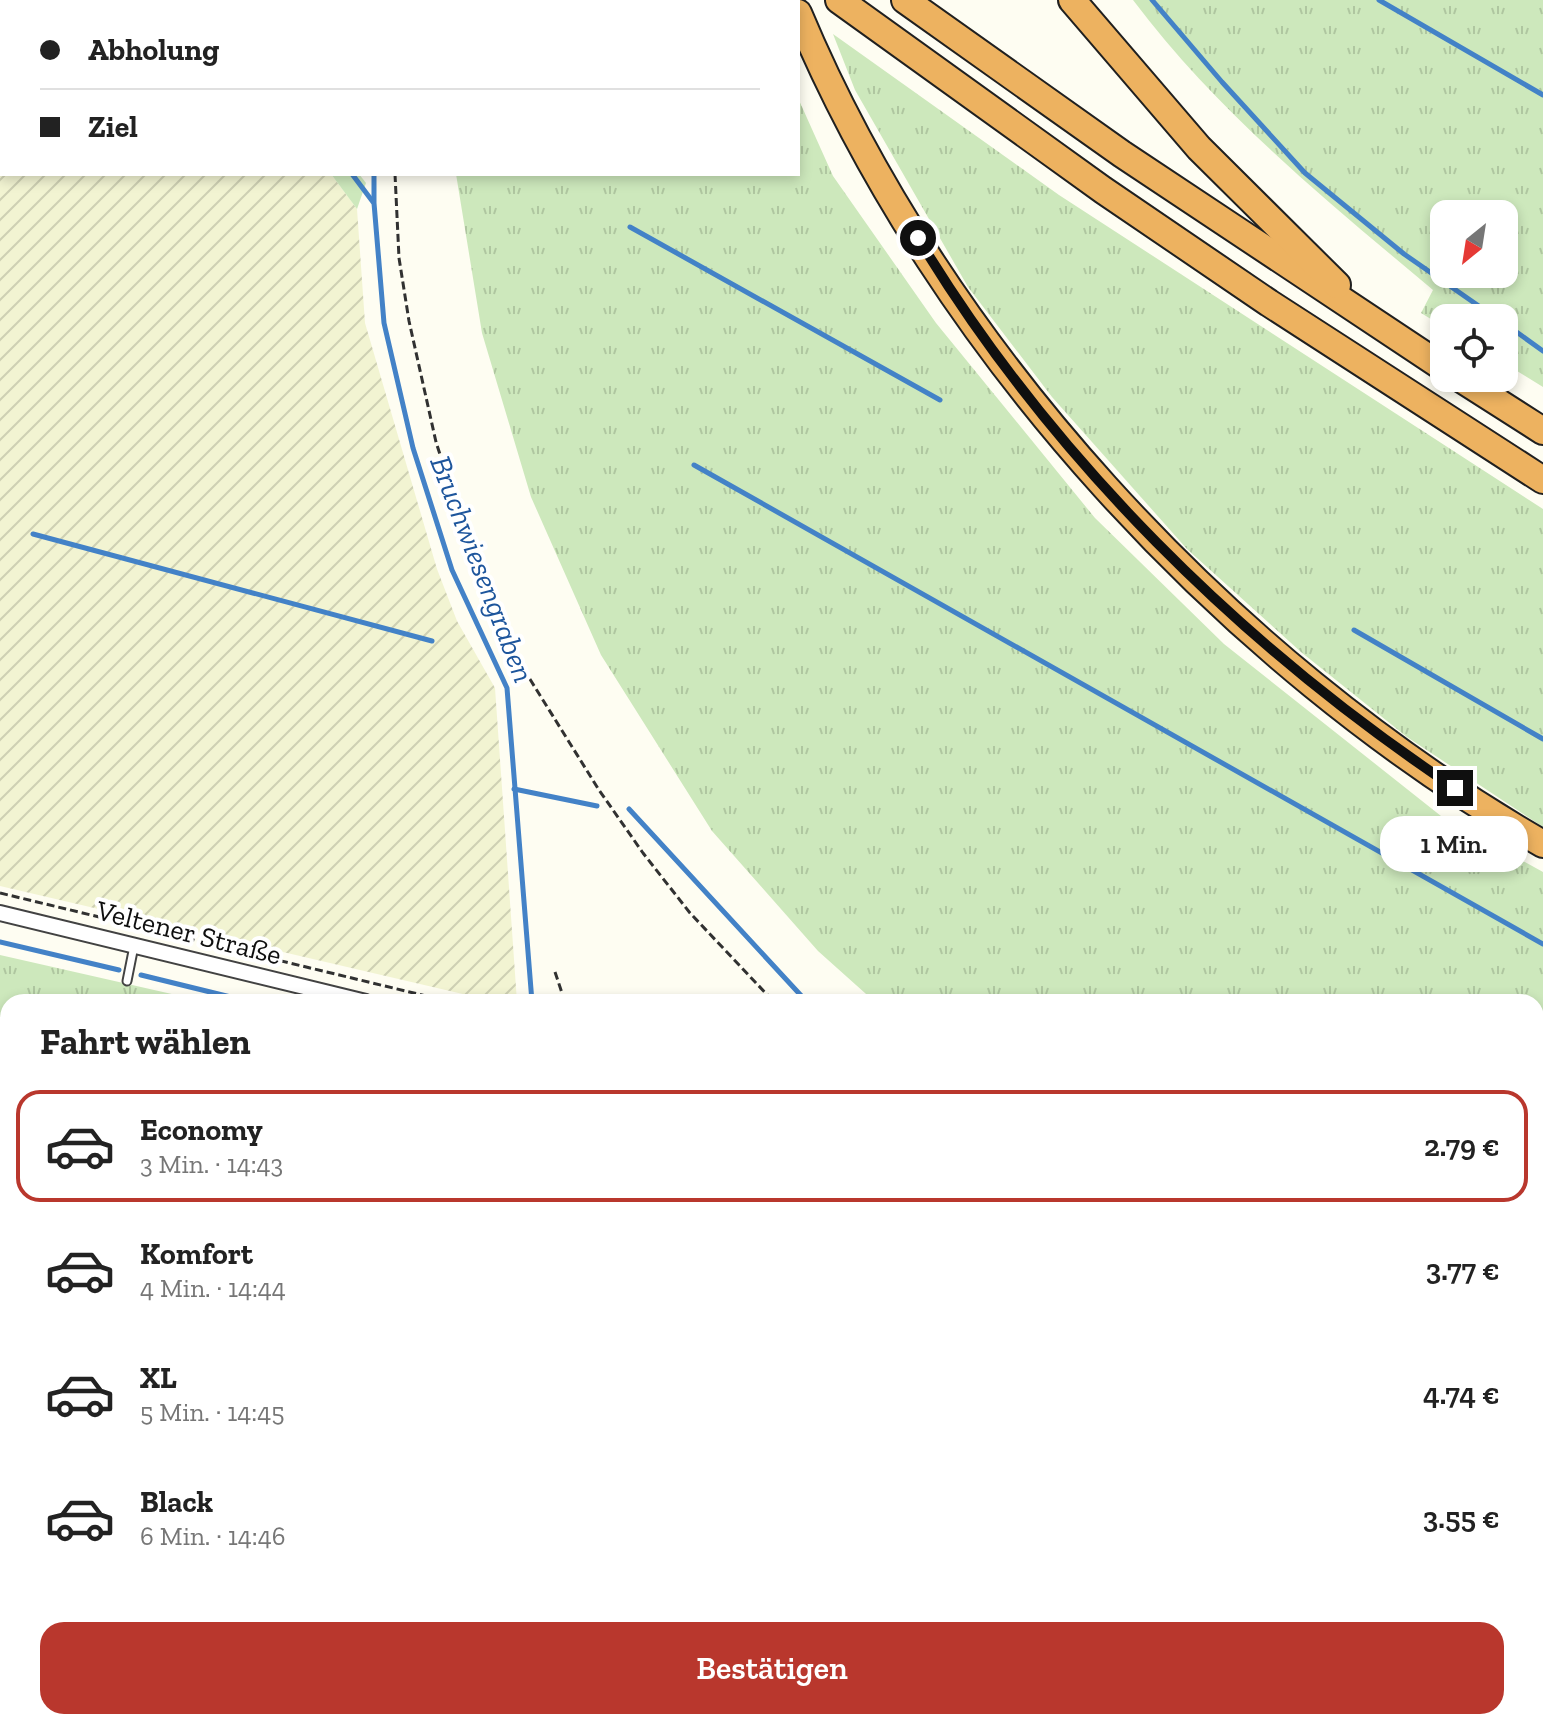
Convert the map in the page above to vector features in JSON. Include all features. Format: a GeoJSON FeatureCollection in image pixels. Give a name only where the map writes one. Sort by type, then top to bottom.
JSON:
{"type":"FeatureCollection","features":[{"type":"Feature","properties":{"kind":"highway"},"geometry":{"type":"LineString","coordinates":[[839,0],[1103,190],[1269,303],[1543,480]]}},
{"type":"Feature","properties":{"kind":"highway"},"geometry":{"type":"LineString","coordinates":[[905,0],[1122,154],[1430,359]]}},
{"type":"Feature","properties":{"kind":"highway"},"geometry":{"type":"LineString","coordinates":[[1072,0],[1199,148],[1380,327]]}},
{"type":"Feature","properties":{"kind":"highway"},"geometry":{"type":"LineString","coordinates":[[800,17],[837,96],[885,185],[934,264],[982,333],[1079,457],[1172,558],[1243,625],[1318,689],[1408,757],[1543,844]]}},
{"type":"Feature","properties":{"kind":"highway"},"geometry":{"type":"LineString","coordinates":[[1482,392],[1543,431]]}},
{"type":"Feature","properties":{"kind":"street","name":"Veltener Straße"},"geometry":{"type":"LineString","coordinates":[[0,913],[333,994]]}},
{"type":"Feature","properties":{"kind":"lane"},"geometry":{"type":"LineString","coordinates":[[127,981],[134,946]]}},
{"type":"Feature","properties":{"kind":"path"},"geometry":{"type":"LineString","coordinates":[[395,176],[399,258],[409,321],[436,442],[488,604],[518,660],[599,790],[643,853],[690,913],[766,994]]}},
{"type":"Feature","properties":{"kind":"path"},"geometry":{"type":"LineString","coordinates":[[0,893],[418,994]]}},
{"type":"Feature","properties":{"kind":"path"},"geometry":{"type":"LineString","coordinates":[[555,972],[562,994]]}},
{"type":"Feature","properties":{"kind":"green space"},"geometry":{"type":"Polygon","coordinates":[[[1133,0],[1543,0],[1543,387],[1518,372],[1518,304],[1430,304],[1430,318],[1421,313],[1433,290],[1431,288],[1518,288],[1518,200],[1430,200],[1430,287],[1275,154],[1200,80],[1133,0]]]}},
{"type":"Feature","properties":{"kind":"green space"},"geometry":{"type":"Polygon","coordinates":[[[833,34],[1059,195],[1543,509],[1543,827],[1407,737],[1301,652],[1187,549],[1052,397],[968,287],[855,90],[833,34]]]}},
{"type":"Feature","properties":{"kind":"green space"},"geometry":{"type":"Polygon","coordinates":[[[800,102],[833,176],[936,323],[1095,518],[1224,644],[1441,816],[1543,872],[1543,994],[866,994],[818,951],[712,831],[601,655],[531,497],[482,333],[456,176],[800,176],[800,102]]]}},
{"type":"Feature","properties":{"kind":"green space"},"geometry":{"type":"Polygon","coordinates":[[[0,176],[332,176],[357,209],[365,323],[437,569],[457,621],[495,688],[516,994],[463,994],[0,886],[0,176]]]}},
{"type":"Feature","properties":{"kind":"green space"},"geometry":{"type":"Polygon","coordinates":[[[332,176],[361,176],[366,183],[357,209],[332,176]]]}},
{"type":"Feature","properties":{"kind":"green space"},"geometry":{"type":"Polygon","coordinates":[[[0,955],[172,994],[0,994],[0,955]]]}},
{"type":"Feature","properties":{"kind":"waterway"},"geometry":{"type":"LineString","coordinates":[[1152,0],[1305,173],[1404,254],[1476,304]]}},
{"type":"Feature","properties":{"kind":"waterway"},"geometry":{"type":"LineString","coordinates":[[1379,0],[1543,95]]}},
{"type":"Feature","properties":{"kind":"waterway","name":"Bruchwiesengraben"},"geometry":{"type":"LineString","coordinates":[[354,176],[373,202]]}},
{"type":"Feature","properties":{"kind":"waterway","name":"Bruchwiesengraben"},"geometry":{"type":"LineString","coordinates":[[374,176],[384,323],[413,448],[452,570],[507,688],[531,994]]}},
{"type":"Feature","properties":{"kind":"waterway"},"geometry":{"type":"LineString","coordinates":[[630,227],[940,400]]}},
{"type":"Feature","properties":{"kind":"waterway"},"geometry":{"type":"LineString","coordinates":[[1518,333],[1543,351]]}},
{"type":"Feature","properties":{"kind":"waterway"},"geometry":{"type":"LineString","coordinates":[[694,465],[1543,944]]}},
{"type":"Feature","properties":{"kind":"waterway"},"geometry":{"type":"LineString","coordinates":[[33,534],[432,641]]}},
{"type":"Feature","properties":{"kind":"waterway"},"geometry":{"type":"LineString","coordinates":[[1354,630],[1543,739]]}},
{"type":"Feature","properties":{"kind":"waterway"},"geometry":{"type":"LineString","coordinates":[[514,789],[597,806]]}},
{"type":"Feature","properties":{"kind":"waterway"},"geometry":{"type":"LineString","coordinates":[[629,809],[800,994]]}},
{"type":"Feature","properties":{"kind":"waterway"},"geometry":{"type":"LineString","coordinates":[[0,942],[119,970]]}},
{"type":"Feature","properties":{"kind":"waterway"},"geometry":{"type":"LineString","coordinates":[[141,975],[218,994]]}},
{"type":"Feature","properties":{"kind":"route"},"geometry":{"type":"LineString","coordinates":[[918,238],[982,333],[1033,401],[1079,457],[1172,558],[1243,625],[1318,689],[1408,757],[1455,788]]}}]}
